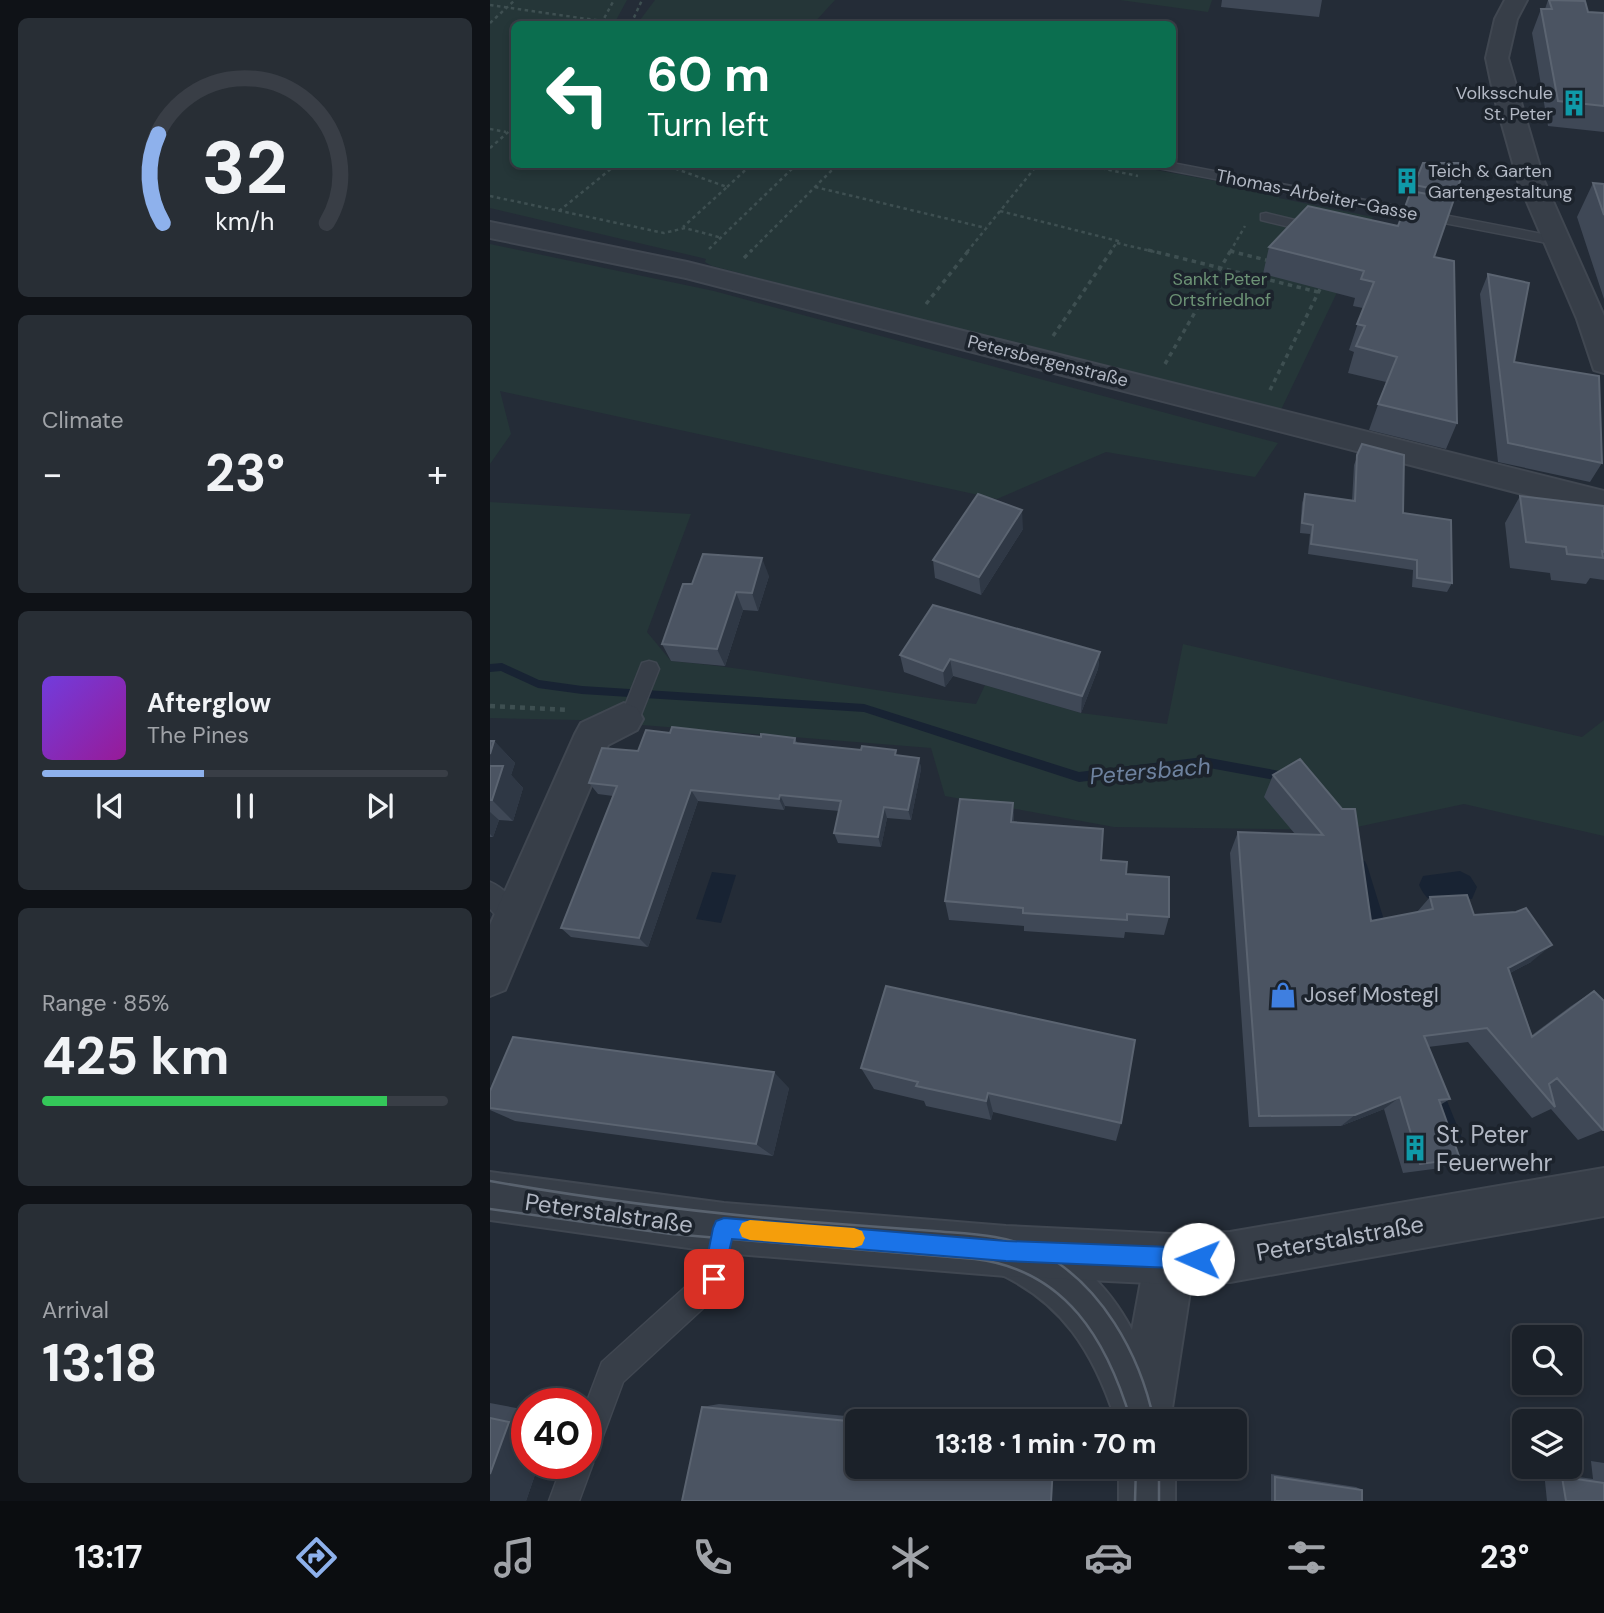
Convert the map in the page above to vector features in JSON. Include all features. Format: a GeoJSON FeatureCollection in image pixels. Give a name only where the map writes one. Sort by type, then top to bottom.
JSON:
{"type":"FeatureCollection","features":[{"type":"Feature","properties":{"kind":"street"},"geometry":{"type":"LineString","coordinates":[[1516,0],[1506,19],[1497,58],[1531,181],[1591,319],[1604,363]]}},
{"type":"Feature","properties":{"kind":"street","name":"Petersbergenstraße"},"geometry":{"type":"LineString","coordinates":[[490,230],[687,270],[1604,503]]}},
{"type":"Feature","properties":{"kind":"street"},"geometry":{"type":"LineString","coordinates":[[490,975],[502,905],[617,722]]}},
{"type":"Feature","properties":{"kind":"street","name":"Peterstalstraße"},"geometry":{"type":"LineString","coordinates":[[490,1196],[724,1228],[1006,1251],[1170,1259],[1230,1256],[1604,1192]]}},
{"type":"Feature","properties":{"kind":"street"},"geometry":{"type":"LineString","coordinates":[[1006,1251],[1025,1257],[1057,1278],[1090,1311],[1122,1363],[1136,1409]]}},
{"type":"Feature","properties":{"kind":"street"},"geometry":{"type":"LineString","coordinates":[[1148,1409],[1170,1259]]}},
{"type":"Feature","properties":{"kind":"street"},"geometry":{"type":"LineString","coordinates":[[1146,1479],[1147,1501]]}},
{"type":"Feature","properties":{"kind":"lane","name":"Thomas-Arbeiter-Gasse"},"geometry":{"type":"LineString","coordinates":[[1171,168],[1301,208],[1558,241]]}},
{"type":"Feature","properties":{"kind":"lane"},"geometry":{"type":"LineString","coordinates":[[1266,216],[1301,208],[1331,233]]}},
{"type":"Feature","properties":{"kind":"lane"},"geometry":{"type":"LineString","coordinates":[[617,722],[649,668]]}},
{"type":"Feature","properties":{"kind":"lane"},"geometry":{"type":"LineString","coordinates":[[602,1399],[612,1372],[714,1279],[724,1228]]}},
{"type":"Feature","properties":{"kind":"lane"},"geometry":{"type":"LineString","coordinates":[[564,1501],[572,1479]]}},
{"type":"Feature","properties":{"kind":"path"},"geometry":{"type":"LineString","coordinates":[[490,23],[515,0]]}},
{"type":"Feature","properties":{"kind":"path"},"geometry":{"type":"LineString","coordinates":[[602,21],[614,0]]}},
{"type":"Feature","properties":{"kind":"path"},"geometry":{"type":"LineString","coordinates":[[632,21],[642,0]]}},
{"type":"Feature","properties":{"kind":"path"},"geometry":{"type":"LineString","coordinates":[[490,5],[588,21]]}},
{"type":"Feature","properties":{"kind":"path"},"geometry":{"type":"LineString","coordinates":[[490,129],[507,132]]}},
{"type":"Feature","properties":{"kind":"path"},"geometry":{"type":"LineString","coordinates":[[490,148],[511,129]]}},
{"type":"Feature","properties":{"kind":"path"},"geometry":{"type":"LineString","coordinates":[[558,211],[612,168]]}},
{"type":"Feature","properties":{"kind":"path"},"geometry":{"type":"LineString","coordinates":[[673,168],[727,187]]}},
{"type":"Feature","properties":{"kind":"path"},"geometry":{"type":"LineString","coordinates":[[682,228],[748,168]]}},
{"type":"Feature","properties":{"kind":"path"},"geometry":{"type":"LineString","coordinates":[[713,254],[705,252],[793,168]]}},
{"type":"Feature","properties":{"kind":"path"},"geometry":{"type":"LineString","coordinates":[[743,259],[834,168]]}},
{"type":"Feature","properties":{"kind":"path"},"geometry":{"type":"LineString","coordinates":[[938,308],[925,304],[1035,168]]}},
{"type":"Feature","properties":{"kind":"path"},"geometry":{"type":"LineString","coordinates":[[815,187],[986,228]]}},
{"type":"Feature","properties":{"kind":"path"},"geometry":{"type":"LineString","coordinates":[[490,196],[664,233],[673,228],[682,228],[722,238]]}},
{"type":"Feature","properties":{"kind":"path"},"geometry":{"type":"LineString","coordinates":[[1000,211],[1118,241],[1117,243],[1318,292]]}},
{"type":"Feature","properties":{"kind":"path"},"geometry":{"type":"LineString","coordinates":[[1162,369],[1252,213],[1266,216]]}},
{"type":"Feature","properties":{"kind":"path"},"geometry":{"type":"LineString","coordinates":[[1063,343],[1051,339],[1117,243]]}},
{"type":"Feature","properties":{"kind":"path"},"geometry":{"type":"LineString","coordinates":[[1230,251],[1274,262]]}},
{"type":"Feature","properties":{"kind":"path"},"geometry":{"type":"LineString","coordinates":[[733,258],[757,261]]}},
{"type":"Feature","properties":{"kind":"path"},"geometry":{"type":"LineString","coordinates":[[1267,398],[1323,281]]}},
{"type":"Feature","properties":{"kind":"path"},"geometry":{"type":"LineString","coordinates":[[490,706],[570,710],[617,722]]}},
{"type":"Feature","properties":{"kind":"green space","name":"Sankt Peter Ortsfriedhof"},"geometry":{"type":"Polygon","coordinates":[[[490,0],[627,0],[616,21],[511,21],[511,168],[1145,168],[1259,189],[1280,194],[1279,198],[1373,217],[1279,414],[712,266],[705,262],[706,259],[490,208],[490,0]]]}},
{"type":"Feature","properties":{"kind":"green space"},"geometry":{"type":"Polygon","coordinates":[[[655,0],[835,0],[816,21],[640,20],[655,0]]]}},
{"type":"Feature","properties":{"kind":"green space"},"geometry":{"type":"Polygon","coordinates":[[[1120,0],[1212,0],[1208,12],[1120,0]]]}},
{"type":"Feature","properties":{"kind":"green space"},"geometry":{"type":"Polygon","coordinates":[[[490,244],[714,291],[1278,443],[1255,477],[1106,452],[997,499],[500,391],[511,434],[490,464],[490,244]]]}},
{"type":"Feature","properties":{"kind":"green space"},"geometry":{"type":"Polygon","coordinates":[[[490,502],[691,514],[647,632],[671,661],[976,704],[985,685],[1081,713],[1167,724],[1183,644],[1582,737],[1604,720],[1604,836],[1464,804],[1343,830],[1114,827],[945,796],[931,748],[579,720],[490,718],[490,502]]]}},
{"type":"Feature","properties":{"kind":"water"},"geometry":{"type":"Polygon","coordinates":[[[1460,871],[1470,876],[1477,887],[1472,899],[1434,902],[1423,893],[1419,885],[1423,876],[1460,871]]]}},
{"type":"Feature","properties":{"kind":"water"},"geometry":{"type":"Polygon","coordinates":[[[712,872],[736,875],[721,923],[696,919],[712,872]]]}},
{"type":"Feature","properties":{"kind":"building"},"geometry":{"type":"Polygon","coordinates":[[[1549,0],[1585,1],[1588,12],[1604,13],[1604,106],[1558,101],[1541,9],[1552,9],[1549,0]]]}},
{"type":"Feature","properties":{"kind":"building"},"geometry":{"type":"Polygon","coordinates":[[[1423,163],[1466,163],[1456,193],[1414,185],[1423,163]]]}},
{"type":"Feature","properties":{"kind":"building"},"geometry":{"type":"Polygon","coordinates":[[[1593,183],[1604,184],[1604,215],[1593,183]]]}},
{"type":"Feature","properties":{"kind":"building"},"geometry":{"type":"Polygon","coordinates":[[[1411,191],[1454,199],[1434,257],[1454,261],[1457,423],[1378,404],[1397,357],[1356,346],[1365,326],[1357,324],[1374,282],[1361,279],[1364,271],[1269,247],[1308,206],[1398,226],[1411,191]]]}},
{"type":"Feature","properties":{"kind":"building"},"geometry":{"type":"Polygon","coordinates":[[[1488,274],[1529,283],[1514,362],[1599,376],[1602,463],[1508,443],[1488,274]]]}},
{"type":"Feature","properties":{"kind":"building"},"geometry":{"type":"Polygon","coordinates":[[[1362,444],[1404,455],[1403,513],[1451,520],[1452,583],[1417,578],[1417,560],[1311,544],[1313,525],[1302,523],[1305,494],[1355,501],[1357,455],[1362,444]]]}},
{"type":"Feature","properties":{"kind":"building"},"geometry":{"type":"Polygon","coordinates":[[[978,494],[1022,510],[979,577],[933,560],[978,494]]]}},
{"type":"Feature","properties":{"kind":"building"},"geometry":{"type":"Polygon","coordinates":[[[1520,496],[1604,506],[1603,558],[1567,554],[1566,547],[1526,542],[1520,496]]]}},
{"type":"Feature","properties":{"kind":"building"},"geometry":{"type":"Polygon","coordinates":[[[703,554],[762,558],[752,593],[736,592],[717,649],[662,644],[683,584],[692,584],[703,554]]]}},
{"type":"Feature","properties":{"kind":"building"},"geometry":{"type":"Polygon","coordinates":[[[933,605],[1100,652],[1082,696],[950,659],[943,671],[900,655],[933,605]]]}},
{"type":"Feature","properties":{"kind":"building"},"geometry":{"type":"Polygon","coordinates":[[[672,727],[795,738],[794,743],[861,750],[862,746],[896,750],[895,755],[919,758],[908,810],[884,807],[878,837],[834,833],[841,801],[780,795],[779,799],[691,790],[639,938],[561,928],[617,786],[589,783],[602,748],[638,751],[646,730],[670,733],[672,727]]]}},
{"type":"Feature","properties":{"kind":"building"},"geometry":{"type":"Polygon","coordinates":[[[1300,759],[1342,809],[1355,809],[1371,921],[1433,909],[1430,897],[1467,895],[1474,915],[1516,912],[1526,908],[1552,945],[1508,968],[1532,1037],[1594,991],[1604,1001],[1604,1130],[1557,1078],[1549,1084],[1555,1107],[1487,1028],[1424,1036],[1450,1099],[1439,1100],[1460,1159],[1420,1164],[1400,1097],[1355,1115],[1259,1116],[1238,832],[1323,835],[1273,775],[1300,759]]]}},
{"type":"Feature","properties":{"kind":"building"},"geometry":{"type":"Polygon","coordinates":[[[490,766],[503,766],[492,800],[490,800],[490,766]]]}},
{"type":"Feature","properties":{"kind":"building"},"geometry":{"type":"Polygon","coordinates":[[[960,799],[1013,803],[1011,822],[1103,829],[1101,860],[1127,862],[1126,874],[1169,877],[1169,917],[1127,914],[1127,920],[1023,913],[1023,908],[945,901],[960,799]]]}},
{"type":"Feature","properties":{"kind":"building"},"geometry":{"type":"Polygon","coordinates":[[[886,986],[1135,1040],[1121,1123],[988,1093],[986,1101],[916,1086],[918,1082],[861,1068],[886,986]]]}},
{"type":"Feature","properties":{"kind":"building"},"geometry":{"type":"Polygon","coordinates":[[[513,1037],[774,1072],[756,1144],[490,1108],[490,1091],[513,1037]]]}},
{"type":"Feature","properties":{"kind":"building"},"geometry":{"type":"Polygon","coordinates":[[[702,1407],[845,1421],[845,1479],[1052,1479],[1051,1501],[682,1501],[702,1407]]]}},
{"type":"Feature","properties":{"kind":"building"},"geometry":{"type":"Polygon","coordinates":[[[490,1418],[509,1422],[490,1474],[490,1418]]]}},
{"type":"Feature","properties":{"kind":"building"},"geometry":{"type":"Polygon","coordinates":[[[1275,1477],[1362,1490],[1362,1501],[1275,1501],[1275,1477]]]}},
{"type":"Feature","properties":{"kind":"building"},"geometry":{"type":"Polygon","coordinates":[[[1562,1479],[1604,1483],[1604,1501],[1566,1501],[1562,1479]]]}},
{"type":"Feature","properties":{"kind":"waterway","name":"Petersbach"},"geometry":{"type":"LineString","coordinates":[[490,668],[502,667],[538,684],[582,690],[864,708],[1079,777],[1204,762],[1285,777]]}},
{"type":"Feature","properties":{"kind":"waterway","name":"Petersbach"},"geometry":{"type":"LineString","coordinates":[[1361,865],[1382,933]]}},
{"type":"Feature","properties":{"kind":"waterway","name":"Petersbach"},"geometry":{"type":"LineString","coordinates":[[1437,1090],[1456,1138]]}},
{"type":"Feature","properties":{"kind":"tram line"},"geometry":{"type":"LineString","coordinates":[[490,1181],[691,1210],[960,1233],[1026,1245],[1060,1265],[1099,1301],[1128,1346],[1151,1409]]}},
{"type":"Feature","properties":{"kind":"tram line"},"geometry":{"type":"LineString","coordinates":[[490,1209],[671,1234],[975,1259],[1007,1266],[1034,1278],[1058,1294],[1078,1314],[1109,1363],[1127,1409]]}},
{"type":"Feature","properties":{"kind":"tram line"},"geometry":{"type":"LineString","coordinates":[[1135,1501],[1136,1479]]}},
{"type":"Feature","properties":{"kind":"tram line"},"geometry":{"type":"LineString","coordinates":[[1159,1479],[1159,1501]]}},
{"type":"Feature","properties":{"kind":"slow traffic"},"geometry":{"type":"LineString","coordinates":[[750,1230],[854,1238]]}},
{"type":"Feature","properties":{"kind":"place","name":"Volksschule St. Peter"},"geometry":{"type":"Point","coordinates":[1574,103]}},
{"type":"Feature","properties":{"kind":"place","name":"Teich & Garten Gartengestaltung"},"geometry":{"type":"Point","coordinates":[1407,181]}},
{"type":"Feature","properties":{"kind":"place","name":"Josef Mostegl"},"geometry":{"type":"Point","coordinates":[1283,995]}},
{"type":"Feature","properties":{"kind":"place","name":"St. Peter Feuerwehr"},"geometry":{"type":"Point","coordinates":[1415,1148]}},
{"type":"Feature","properties":{"kind":"route"},"geometry":{"type":"LineString","coordinates":[[714,1279],[724,1228],[1006,1251],[1198,1259]]}}]}
